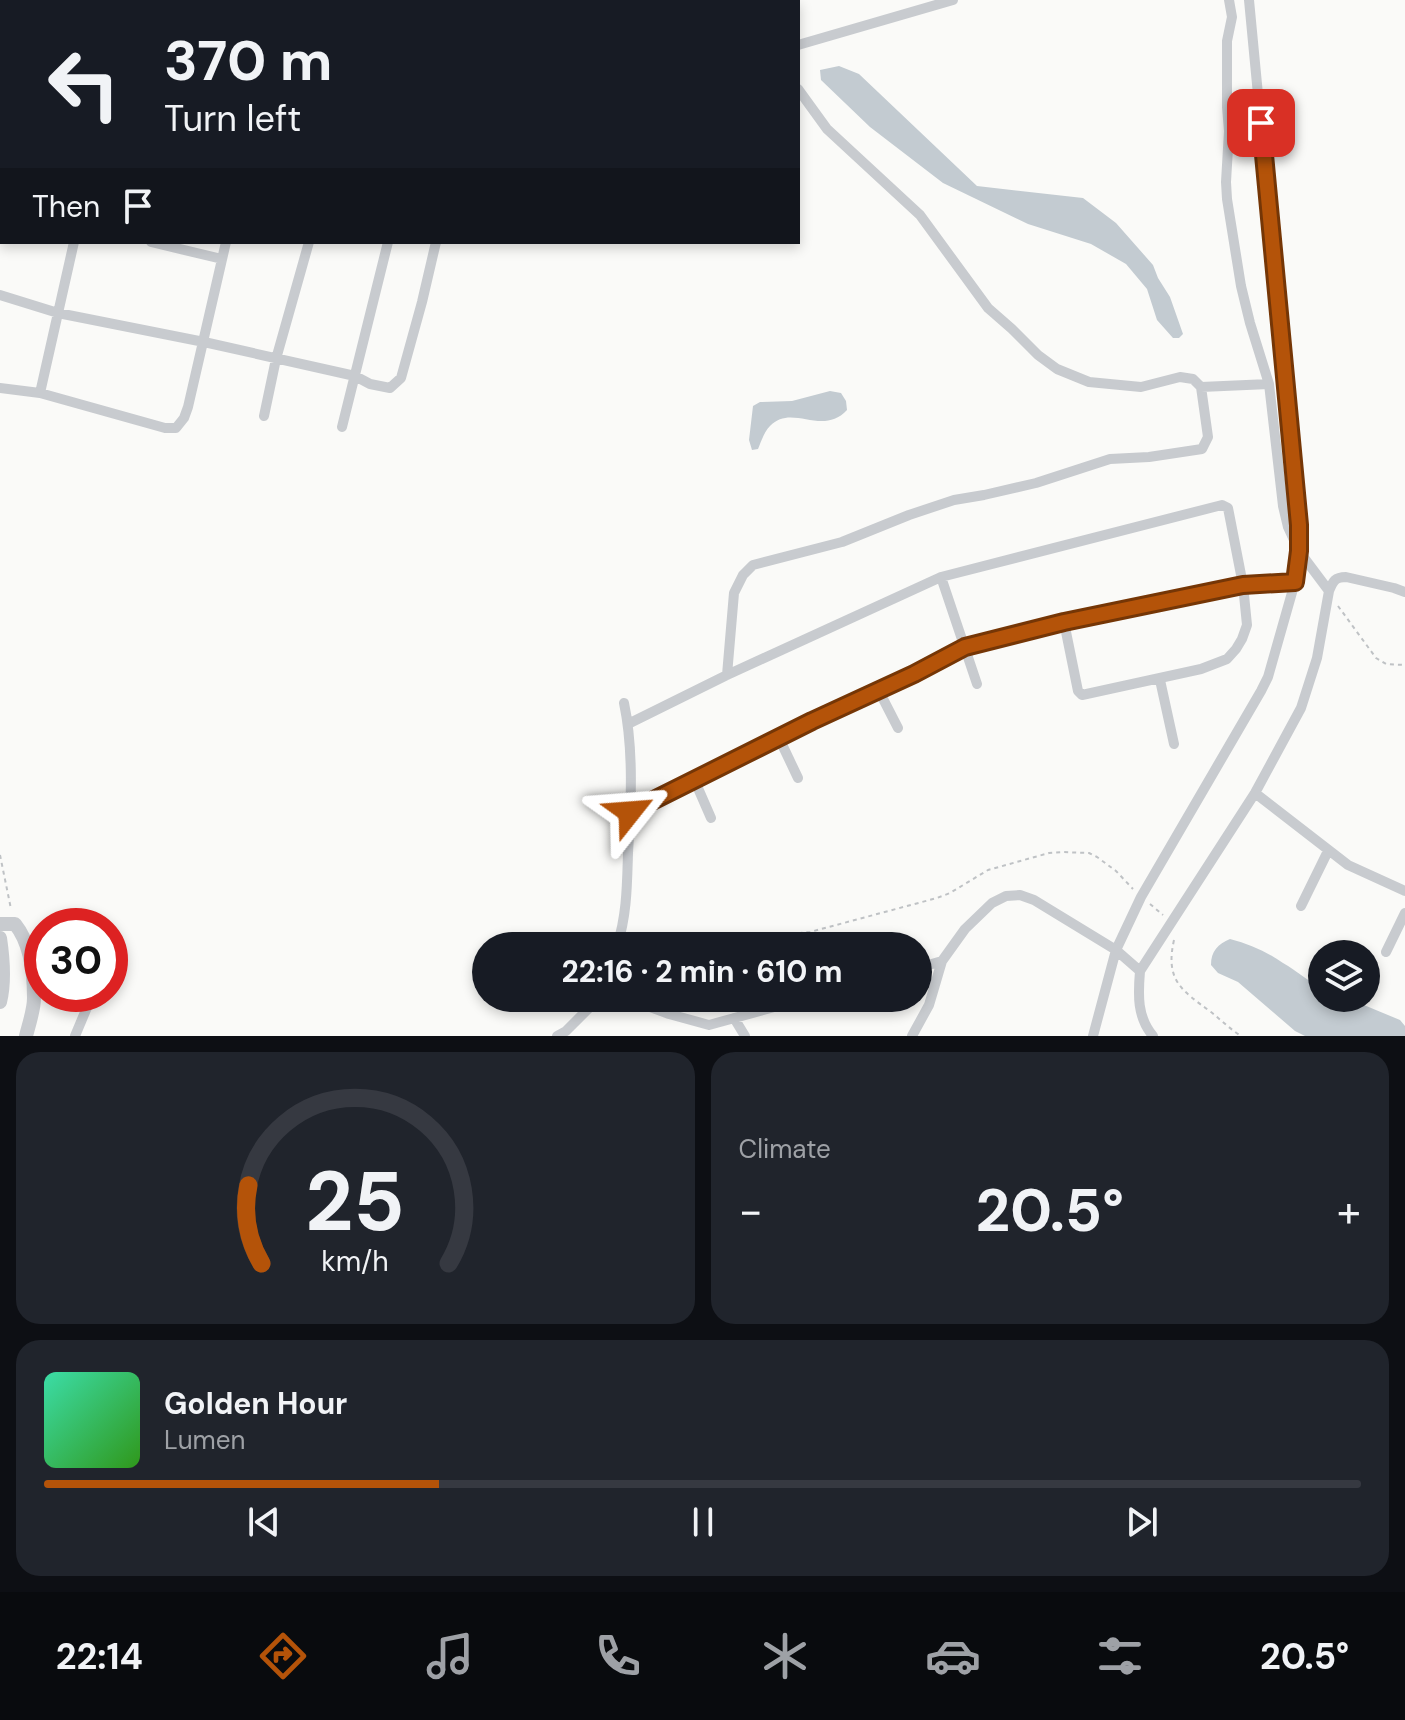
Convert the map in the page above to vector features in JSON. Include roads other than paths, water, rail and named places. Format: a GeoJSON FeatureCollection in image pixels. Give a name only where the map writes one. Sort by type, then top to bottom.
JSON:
{"type":"FeatureCollection","features":[{"type":"Feature","properties":{"kind":"street"},"geometry":{"type":"LineString","coordinates":[[800,44],[953,0]]}},
{"type":"Feature","properties":{"kind":"street"},"geometry":{"type":"LineString","coordinates":[[1229,0],[1232,17],[1227,41],[1229,140],[1226,182],[1241,286],[1269,384],[1288,527],[1299,551],[1329,591]]}},
{"type":"Feature","properties":{"kind":"street"},"geometry":{"type":"LineString","coordinates":[[1093,1036],[1116,950],[1141,897],[1268,677],[1295,582],[1299,525],[1249,0]]}},
{"type":"Feature","properties":{"kind":"street"},"geometry":{"type":"LineString","coordinates":[[727,675],[734,593],[743,575],[753,565],[842,542],[954,500],[1036,483],[1110,459],[1202,449],[1208,437],[1201,387],[1193,379],[1180,377],[1141,387],[1089,382],[1057,369],[1038,355],[988,308],[920,215],[827,129],[800,92]]}},
{"type":"Feature","properties":{"kind":"street"},"geometry":{"type":"LineString","coordinates":[[40,393],[74,244]]}},
{"type":"Feature","properties":{"kind":"street"},"geometry":{"type":"LineString","coordinates":[[160,244],[222,259]]}},
{"type":"Feature","properties":{"kind":"street"},"geometry":{"type":"LineString","coordinates":[[0,388],[40,393],[165,428],[176,428],[188,407],[226,244]]}},
{"type":"Feature","properties":{"kind":"street"},"geometry":{"type":"LineString","coordinates":[[264,416],[276,359],[308,244]]}},
{"type":"Feature","properties":{"kind":"street"},"geometry":{"type":"LineString","coordinates":[[342,427],[388,244]]}},
{"type":"Feature","properties":{"kind":"street"},"geometry":{"type":"LineString","coordinates":[[0,295],[58,313],[355,376],[370,384],[390,388],[401,378],[436,244]]}},
{"type":"Feature","properties":{"kind":"street"},"geometry":{"type":"LineString","coordinates":[[1201,387],[1269,384]]}},
{"type":"Feature","properties":{"kind":"street"},"geometry":{"type":"LineString","coordinates":[[628,724],[941,577],[1222,505],[1228,508],[1243,585],[1247,625],[1236,649],[1227,659],[1160,680],[1086,696],[1080,694],[1064,622]]}},
{"type":"Feature","properties":{"kind":"street"},"geometry":{"type":"LineString","coordinates":[[941,577],[977,684]]}},
{"type":"Feature","properties":{"kind":"street"},"geometry":{"type":"LineString","coordinates":[[1153,1036],[1142,1022],[1140,971],[1255,793],[1301,708],[1317,658],[1333,581],[1346,577],[1405,592]]}},
{"type":"Feature","properties":{"kind":"street"},"geometry":{"type":"LineString","coordinates":[[630,812],[965,647],[1064,622],[1243,585],[1295,582]]}},
{"type":"Feature","properties":{"kind":"street"},"geometry":{"type":"LineString","coordinates":[[1160,680],[1174,744]]}},
{"type":"Feature","properties":{"kind":"street"},"geometry":{"type":"LineString","coordinates":[[879,691],[898,728]]}},
{"type":"Feature","properties":{"kind":"street"},"geometry":{"type":"LineString","coordinates":[[620,932],[626,910],[630,812],[628,724],[624,703]]}},
{"type":"Feature","properties":{"kind":"street"},"geometry":{"type":"LineString","coordinates":[[779,738],[798,778]]}},
{"type":"Feature","properties":{"kind":"street"},"geometry":{"type":"LineString","coordinates":[[694,779],[711,818]]}},
{"type":"Feature","properties":{"kind":"street"},"geometry":{"type":"LineString","coordinates":[[1255,793],[1348,865],[1405,891]]}},
{"type":"Feature","properties":{"kind":"street"},"geometry":{"type":"LineString","coordinates":[[1301,906],[1328,851]]}},
{"type":"Feature","properties":{"kind":"street"},"geometry":{"type":"LineString","coordinates":[[912,1036],[929,1005],[942,961],[965,929],[992,903],[1006,896],[1020,895],[1034,900],[1116,950],[1140,971]]}},
{"type":"Feature","properties":{"kind":"street"},"geometry":{"type":"LineString","coordinates":[[1386,952],[1405,913]]}},
{"type":"Feature","properties":{"kind":"street"},"geometry":{"type":"LineString","coordinates":[[7,924],[24,938],[30,953],[34,1001],[26,1036]]}},
{"type":"Feature","properties":{"kind":"street"},"geometry":{"type":"LineString","coordinates":[[0,938],[0,1002]]}},
{"type":"Feature","properties":{"kind":"street"},"geometry":{"type":"LineString","coordinates":[[932,964],[942,961]]}},
{"type":"Feature","properties":{"kind":"street"},"geometry":{"type":"LineString","coordinates":[[75,1036],[85,1012]]}},
{"type":"Feature","properties":{"kind":"street"},"geometry":{"type":"LineString","coordinates":[[557,1036],[585,1012]]}},
{"type":"Feature","properties":{"kind":"street"},"geometry":{"type":"LineString","coordinates":[[664,1012],[709,1025],[756,1012]]}},
{"type":"Feature","properties":{"kind":"street"},"geometry":{"type":"LineString","coordinates":[[734,1018],[745,1036]]}}]}
